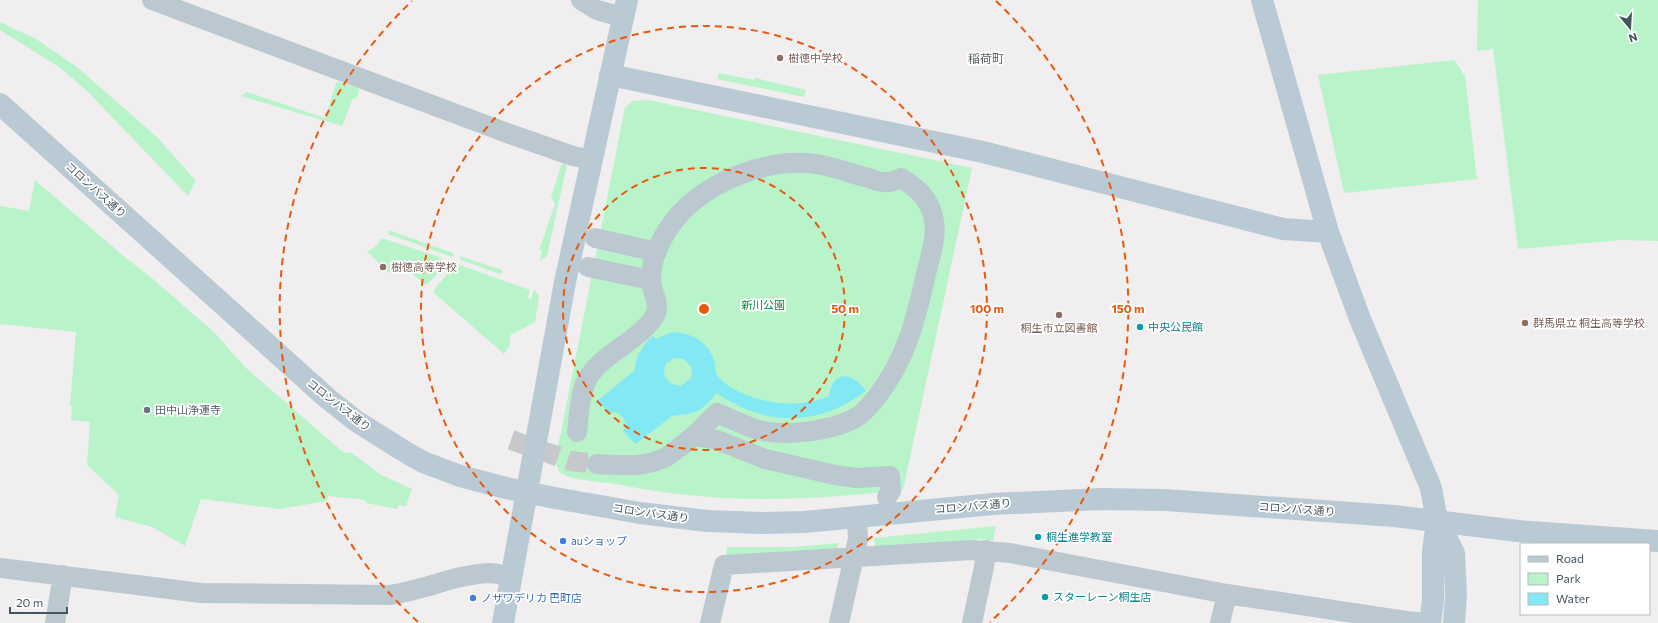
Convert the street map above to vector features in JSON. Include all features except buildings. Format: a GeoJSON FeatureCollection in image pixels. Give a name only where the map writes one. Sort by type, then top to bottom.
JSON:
{"type":"FeatureCollection","features":[{"type":"Feature","properties":{"kind":"street"},"geometry":{"type":"LineString","coordinates":[[152,0],[506,132],[573,156],[592,160]]}},
{"type":"Feature","properties":{"kind":"street"},"geometry":{"type":"LineString","coordinates":[[503,623],[565,282],[625,9],[602,12],[581,0]]}},
{"type":"Feature","properties":{"kind":"street"},"geometry":{"type":"LineString","coordinates":[[1262,0],[1328,232],[1360,319],[1428,478],[1437,521],[1454,553],[1456,594],[1454,623]]}},
{"type":"Feature","properties":{"kind":"street"},"geometry":{"type":"LineString","coordinates":[[610,75],[984,152],[1283,229],[1328,232]]}},
{"type":"Feature","properties":{"kind":"street","name":"コロンバス通り"},"geometry":{"type":"LineString","coordinates":[[0,104],[327,398],[356,421],[407,453],[440,469],[473,480],[640,513],[707,521],[762,524],[857,518],[993,504],[1102,499],[1172,500],[1394,516],[1518,531],[1658,541]]}},
{"type":"Feature","properties":{"kind":"street"},"geometry":{"type":"LineString","coordinates":[[577,432],[585,384],[596,368],[645,328],[655,316],[657,303],[651,280],[659,244],[668,229],[689,204],[727,181],[743,174],[776,165],[816,164],[885,183],[901,178],[918,189],[926,198],[934,217],[934,241],[915,326],[902,356],[886,386],[864,412],[850,420],[824,429],[785,432],[759,430],[717,413],[694,436],[665,458],[652,463],[630,466],[597,464]]}},
{"type":"Feature","properties":{"kind":"street"},"geometry":{"type":"LineString","coordinates":[[594,238],[657,252]]}},
{"type":"Feature","properties":{"kind":"street"},"geometry":{"type":"LineString","coordinates":[[588,267],[651,280]]}},
{"type":"Feature","properties":{"kind":"street"},"geometry":{"type":"LineString","coordinates":[[694,436],[717,440],[765,459],[834,475],[857,478],[890,476],[891,491],[887,497]]}},
{"type":"Feature","properties":{"kind":"street"},"geometry":{"type":"LineString","coordinates":[[839,623],[858,539],[857,518]]}},
{"type":"Feature","properties":{"kind":"street"},"geometry":{"type":"LineString","coordinates":[[710,623],[724,565],[854,556],[986,550],[1227,594],[1430,623],[1433,600],[1433,551],[1437,521]]}},
{"type":"Feature","properties":{"kind":"street"},"geometry":{"type":"LineString","coordinates":[[972,623],[984,567],[986,550]]}},
{"type":"Feature","properties":{"kind":"street"},"geometry":{"type":"LineString","coordinates":[[0,568],[63,575],[191,593],[260,595],[389,595],[490,573],[512,577]]}},
{"type":"Feature","properties":{"kind":"street"},"geometry":{"type":"LineString","coordinates":[[55,623],[63,575]]}},
{"type":"Feature","properties":{"kind":"street"},"geometry":{"type":"LineString","coordinates":[[1220,623],[1227,594]]}},
{"type":"Feature","properties":{"kind":"green space"},"geometry":{"type":"Polygon","coordinates":[[[1478,0],[1658,0],[1658,241],[1622,240],[1518,249],[1493,49],[1477,51],[1478,0]]]}},
{"type":"Feature","properties":{"kind":"green space"},"geometry":{"type":"Polygon","coordinates":[[[0,22],[36,39],[77,67],[158,138],[196,181],[188,196],[85,89],[59,67],[0,30],[0,22]]]}},
{"type":"Feature","properties":{"kind":"green space"},"geometry":{"type":"Polygon","coordinates":[[[1454,60],[1465,76],[1477,179],[1344,193],[1318,75],[1454,60]]]}},
{"type":"Feature","properties":{"kind":"green space"},"geometry":{"type":"Polygon","coordinates":[[[719,73],[754,80],[755,78],[806,90],[804,97],[717,79],[719,73]]]}},
{"type":"Feature","properties":{"kind":"green space"},"geometry":{"type":"Polygon","coordinates":[[[337,81],[360,89],[356,99],[353,98],[342,126],[241,96],[247,92],[325,118],[337,81]]]}},
{"type":"Feature","properties":{"kind":"green space","name":"新川公園"},"geometry":{"type":"Polygon","coordinates":[[[648,100],[972,168],[903,490],[822,497],[741,499],[669,493],[579,479],[561,473],[558,469],[556,465],[557,447],[625,107],[633,101],[648,100]]]}},
{"type":"Feature","properties":{"kind":"green space"},"geometry":{"type":"Polygon","coordinates":[[[562,163],[567,165],[547,256],[540,261],[542,250],[539,250],[555,204],[551,197],[562,163]]]}},
{"type":"Feature","properties":{"kind":"green space","name":"田中山浄運寺"},"geometry":{"type":"Polygon","coordinates":[[[35,180],[215,333],[246,368],[343,452],[352,453],[381,475],[412,489],[406,506],[398,505],[398,509],[366,503],[366,500],[328,496],[327,501],[280,509],[201,499],[185,546],[152,527],[115,517],[119,495],[87,465],[90,422],[71,420],[72,407],[70,405],[76,332],[0,324],[0,206],[29,211],[35,180]]]}},
{"type":"Feature","properties":{"kind":"green space"},"geometry":{"type":"Polygon","coordinates":[[[388,230],[453,253],[454,256],[452,257],[388,234],[388,230]]]}},
{"type":"Feature","properties":{"kind":"green space"},"geometry":{"type":"Polygon","coordinates":[[[382,238],[442,258],[441,271],[426,285],[400,264],[390,266],[391,274],[367,252],[375,247],[382,238]]]}},
{"type":"Feature","properties":{"kind":"green space"},"geometry":{"type":"Polygon","coordinates":[[[460,256],[502,270],[503,272],[500,274],[461,260],[460,256]]]}},
{"type":"Feature","properties":{"kind":"green space"},"geometry":{"type":"Polygon","coordinates":[[[457,264],[530,290],[528,298],[531,299],[534,289],[539,296],[535,322],[513,334],[511,333],[509,347],[504,354],[433,292],[457,264]]]}},
{"type":"Feature","properties":{"kind":"green space"},"geometry":{"type":"Polygon","coordinates":[[[996,526],[993,541],[983,539],[875,548],[874,538],[996,526]]]}},
{"type":"Feature","properties":{"kind":"green space"},"geometry":{"type":"Polygon","coordinates":[[[838,543],[838,550],[726,555],[727,547],[794,547],[838,543]]]}},
{"type":"Feature","properties":{"kind":"water"},"geometry":{"type":"Polygon","coordinates":[[[672,332],[686,334],[698,339],[708,348],[711,353],[715,362],[717,375],[722,381],[732,388],[755,398],[780,403],[805,403],[829,396],[831,387],[835,381],[844,376],[855,380],[866,391],[847,403],[828,412],[810,417],[791,418],[772,417],[754,412],[735,404],[716,393],[700,410],[688,414],[672,416],[636,444],[623,431],[626,426],[623,417],[616,412],[610,413],[597,401],[634,371],[638,355],[648,340],[653,336],[656,339],[672,332]],[[674,358],[665,365],[664,376],[672,384],[681,386],[691,378],[692,368],[684,359],[674,358]]]}},
{"type":"Feature","properties":{"kind":"tunnel"},"geometry":{"type":"LineString","coordinates":[[511,440],[571,461],[597,464]]}},
{"type":"Feature","properties":{"kind":"place","name":"樹徳中学校"},"geometry":{"type":"Point","coordinates":[780,58]}},
{"type":"Feature","properties":{"kind":"place","name":"樹徳高等学校"},"geometry":{"type":"Point","coordinates":[383,267]}},
{"type":"Feature","properties":{"kind":"place","name":"桐生市立図書館"},"geometry":{"type":"Point","coordinates":[1059,315]}},
{"type":"Feature","properties":{"kind":"place","name":"群馬県立 桐生高等学校"},"geometry":{"type":"Point","coordinates":[1525,323]}},
{"type":"Feature","properties":{"kind":"place","name":"中央公民館"},"geometry":{"type":"Point","coordinates":[1140,327]}},
{"type":"Feature","properties":{"kind":"place","name":"田中山浄運寺"},"geometry":{"type":"Point","coordinates":[147,410]}},
{"type":"Feature","properties":{"kind":"place","name":"桐生進学教室"},"geometry":{"type":"Point","coordinates":[1038,537]}},
{"type":"Feature","properties":{"kind":"place","name":"auショップ"},"geometry":{"type":"Point","coordinates":[563,541]}},
{"type":"Feature","properties":{"kind":"place","name":"スターレーン桐生店"},"geometry":{"type":"Point","coordinates":[1045,597]}},
{"type":"Feature","properties":{"kind":"place","name":"ノザワデリカ 巴町店"},"geometry":{"type":"Point","coordinates":[473,598]}},
{"type":"Feature","properties":{"kind":"district","name":"稲荷町"},"geometry":{"type":"Point","coordinates":[986,59]}}]}
